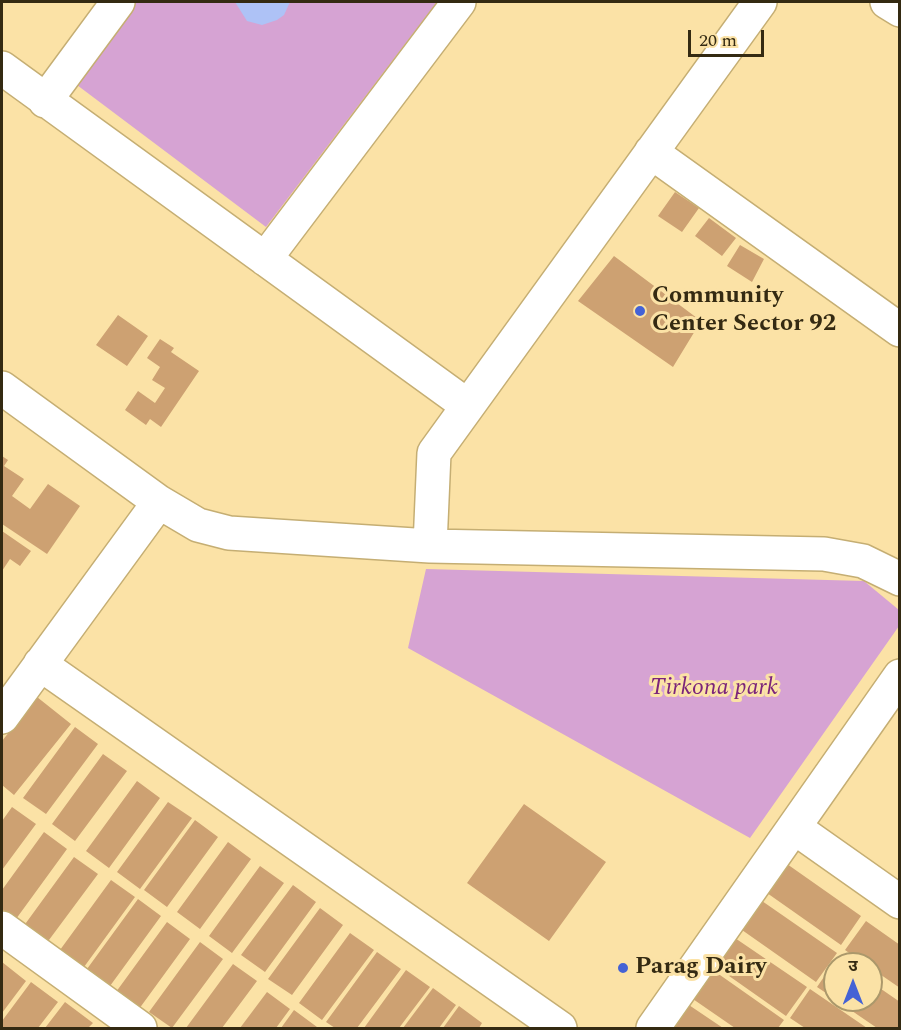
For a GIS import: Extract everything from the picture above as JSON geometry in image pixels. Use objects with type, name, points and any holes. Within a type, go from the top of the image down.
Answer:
[{"type":"street","points":[[45,101],[118,2]]},
{"type":"street","points":[[265,259],[459,2]]},
{"type":"street","points":[[430,546],[434,453],[760,2]]},
{"type":"street","points":[[887,2],[900,10]]},
{"type":"street","points":[[2,68],[468,406]]},
{"type":"street","points":[[651,152],[900,330]]},
{"type":"street","points":[[2,388],[159,502],[204,528],[229,533],[430,546],[824,554],[863,561],[900,579]]},
{"type":"street","points":[[2,717],[159,502]]},
{"type":"street","points":[[40,664],[560,1029]]},
{"type":"street","points":[[653,1029],[900,676]]},
{"type":"street","points":[[795,828],[900,902]]},
{"type":"street","points":[[2,928],[140,1029]]},
{"type":"green space","points":[[134,2],[437,2],[266,227],[73,82]]},
{"type":"green space","name":"Tirkona park","points":[[426,569],[864,581],[899,610],[899,626],[750,838],[408,648]]},
{"type":"water","points":[[235,2],[290,2],[284,15],[262,25],[247,21]]},
{"type":"building","points":[[675,192],[699,208],[682,232],[658,216]]},
{"type":"building","points":[[709,218],[736,238],[722,256],[695,236]]},
{"type":"building","points":[[740,245],[764,259],[752,282],[727,266]]},
{"type":"building","name":"Community Center Sector 92","points":[[614,256],[701,321],[673,367],[578,301]]},
{"type":"building","points":[[118,315],[148,336],[127,366],[96,345]]},
{"type":"building","points":[[160,339],[174,348],[171,352],[199,371],[161,427],[150,419],[146,425],[125,410],[138,391],[155,403],[165,388],[152,380],[160,367],[147,358]]},
{"type":"building","points":[[2,456],[8,460],[4,466],[24,479],[12,496],[30,509],[48,484],[80,506],[47,554],[2,524]]},
{"type":"building","points":[[2,531],[31,551],[20,566],[10,559],[2,571]]},
{"type":"building","points":[[37,697],[71,724],[14,795],[2,785],[2,741]]},
{"type":"building","points":[[75,727],[98,744],[46,814],[23,798]]},
{"type":"building","points":[[103,754],[127,771],[75,841],[52,824]]},
{"type":"building","points":[[137,781],[160,798],[109,868],[86,851]]},
{"type":"building","points":[[168,802],[192,818],[140,889],[117,872]]},
{"type":"building","points":[[524,804],[606,862],[549,941],[467,883]]},
{"type":"building","points":[[12,807],[36,824],[2,870],[2,821]]},
{"type":"building","points":[[195,820],[218,837],[167,907],[144,890]]},
{"type":"building","points":[[44,832],[67,849],[16,919],[2,909],[2,890]]},
{"type":"building","points":[[228,842],[251,859],[200,929],[177,912]]},
{"type":"building","points":[[74,857],[98,874],[46,944],[23,927]]},
{"type":"building","points":[[787,864],[861,916],[841,945],[767,893]]},
{"type":"building","points":[[260,866],[284,883],[232,953],[209,936]]},
{"type":"building","points":[[111,880],[135,897],[84,967],[60,950]]},
{"type":"building","points":[[293,885],[316,902],[265,972],[241,955]]},
{"type":"building","points":[[138,899],[161,916],[110,986],[87,969]]},
{"type":"building","points":[[762,901],[836,952],[823,952],[823,972],[816,982],[742,930]]},
{"type":"building","points":[[320,908],[343,925],[292,995],[268,979]]},
{"type":"building","points":[[866,921],[900,945],[900,988],[883,976],[883,952],[848,952],[845,950]]},
{"type":"building","points":[[167,922],[190,939],[139,1009],[116,992]]},
{"type":"building","points":[[350,933],[374,950],[322,1020],[299,1003]]},
{"type":"building","points":[[732,936],[807,987],[786,1016],[712,964]]},
{"type":"building","points":[[200,942],[223,959],[172,1028],[149,1012]]},
{"type":"building","points":[[377,952],[401,969],[357,1028],[335,1028],[326,1022]]},
{"type":"building","points":[[2,962],[26,981],[2,1013]]},
{"type":"building","points":[[233,964],[257,981],[222,1028],[186,1028]]},
{"type":"building","points":[[710,968],[784,1020],[778,1028],[735,1028],[690,997]]},
{"type":"building","points":[[406,970],[430,987],[399,1028],[364,1028]]},
{"type":"building","points":[[823,978],[823,991],[817,987]]},
{"type":"building","points":[[31,982],[58,1002],[38,1028],[2,1028],[2,1021]]},
{"type":"building","points":[[433,988],[456,1005],[439,1028],[403,1028]]},
{"type":"building","points":[[810,989],[823,998],[823,1012],[844,1012],[867,1028],[805,1028],[790,1018]]},
{"type":"building","points":[[883,990],[900,1002],[898,1028],[877,1028],[854,1012],[883,1012]]},
{"type":"building","points":[[267,992],[290,1009],[276,1028],[240,1028]]},
{"type":"building","points":[[683,1001],[723,1028],[664,1028]]},
{"type":"building","points":[[65,1002],[93,1023],[88,1028],[45,1028]]},
{"type":"building","points":[[459,1006],[482,1023],[479,1028],[443,1028]]},
{"type":"building","points":[[294,1010],[317,1027],[281,1028]]},
{"type":"place","name":"Community Center Sector 92","points":[[640,311]]},
{"type":"place","name":"Parag Dairy","points":[[623,968]]}]
